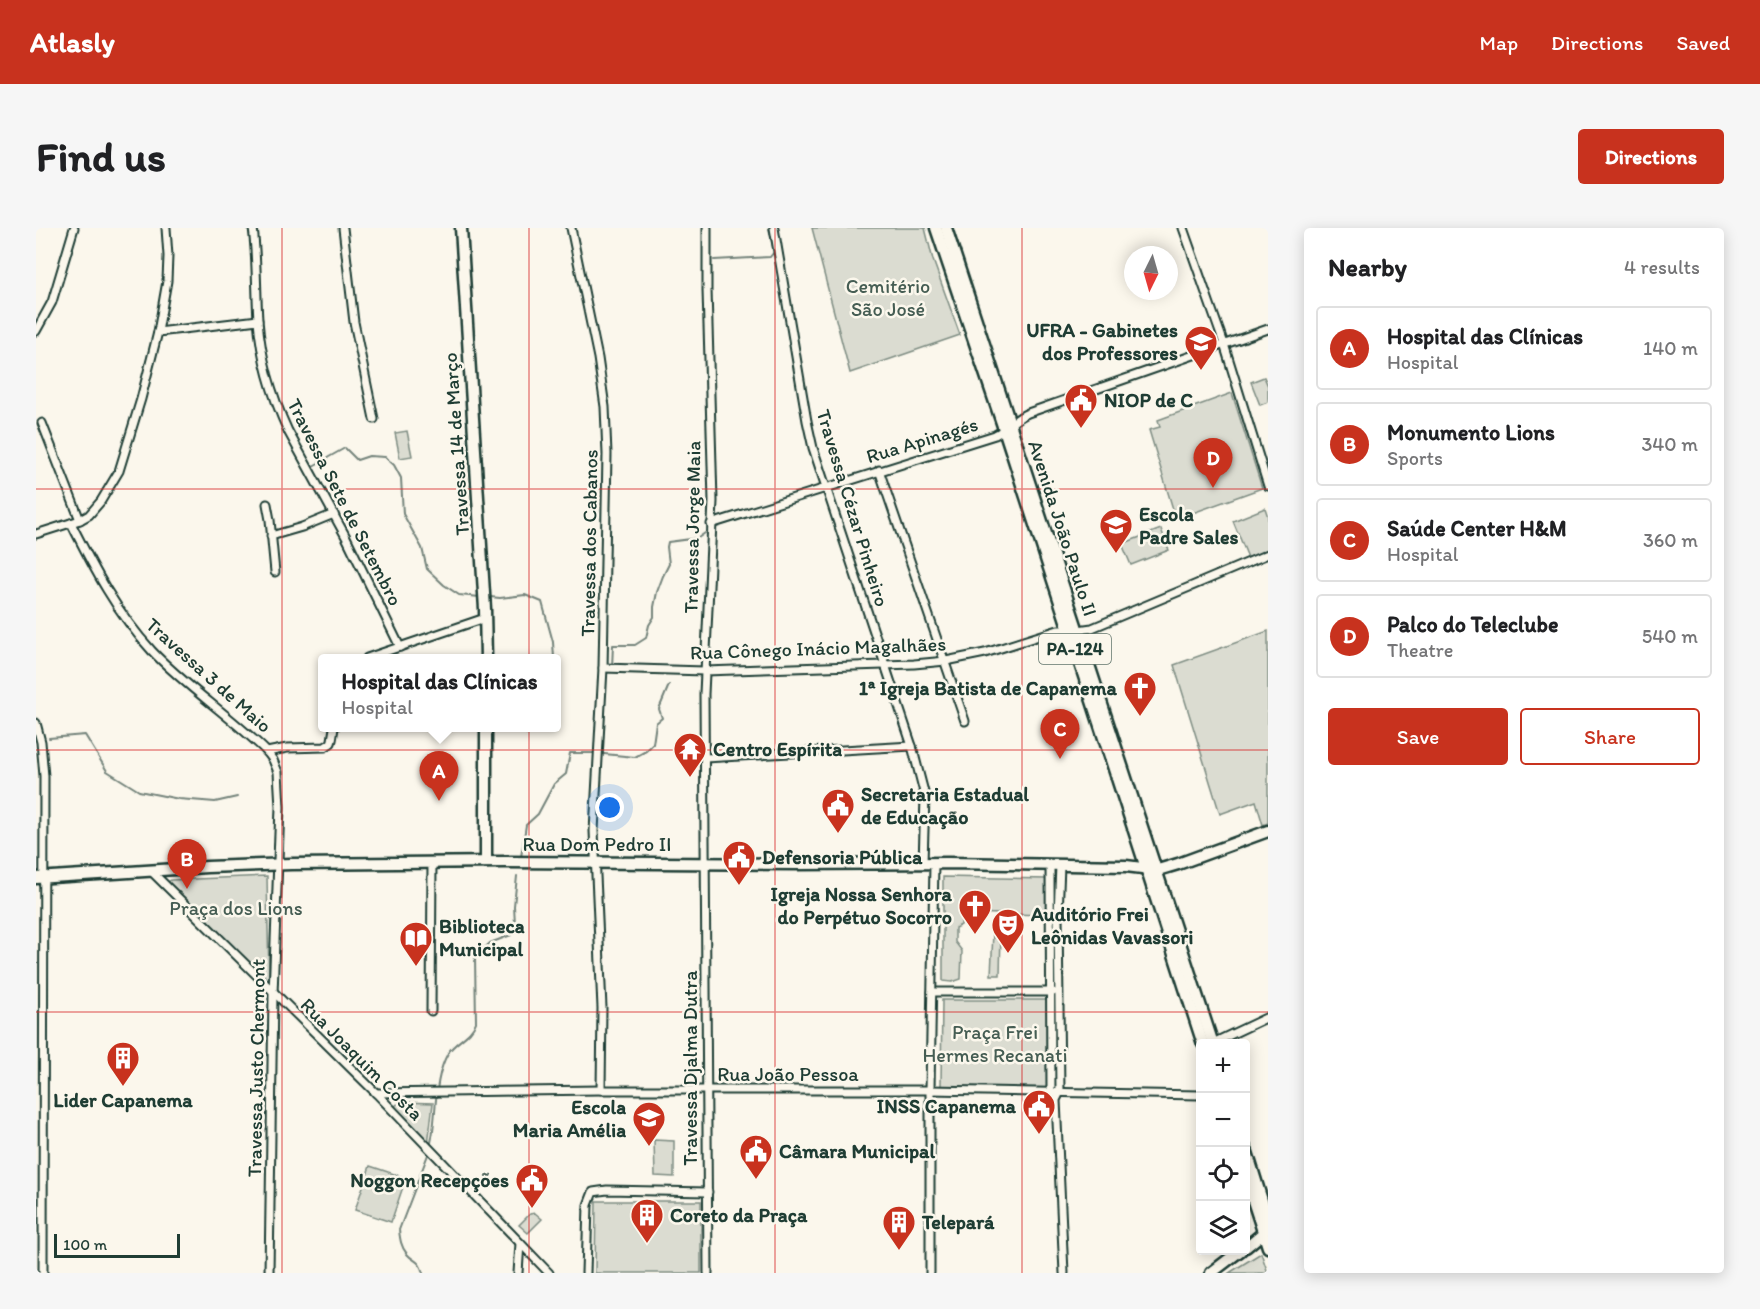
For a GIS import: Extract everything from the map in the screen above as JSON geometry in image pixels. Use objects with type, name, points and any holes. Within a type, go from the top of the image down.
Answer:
[{"type":"street","points":[[36,331],[52,302],[74,228]]},
{"type":"street","points":[[36,534],[89,515],[102,501],[119,471],[158,332],[167,281],[166,228]]},
{"type":"street","name":"Travessa Sete de Setembro","points":[[253,228],[258,320],[270,388],[277,408],[363,570],[400,647]]},
{"type":"street","points":[[343,228],[354,322],[374,419]]},
{"type":"street","name":"Travessa 14 de Março","points":[[461,228],[486,654]]},
{"type":"street","name":"Travessa dos Cabanos","points":[[571,228],[595,339],[605,415],[608,499],[603,668],[595,802],[595,862],[602,985],[601,1090]]},
{"type":"street","name":"Travessa Jorge Maia","points":[[706,228],[712,484],[705,671],[706,863]]},
{"type":"street","name":"Travessa Cézar Pinheiro","points":[[774,228],[807,421],[825,487],[912,746],[925,796],[932,992],[930,1273]]},
{"type":"street","name":"Avenida João Paulo II","points":[[936,228],[949,250]]},
{"type":"street","name":"Avenida João Paulo II","points":[[946,228],[949,250],[1073,630],[1211,1039]]},
{"type":"street","points":[[1183,228],[1224,344],[1268,486]]},
{"type":"street","points":[[158,332],[258,320]]},
{"type":"street","name":"Rua Apinagés","points":[[711,524],[989,437],[1028,412],[1268,329]]},
{"type":"street","points":[[42,423],[80,520]]},
{"type":"street","points":[[879,470],[965,721]]},
{"type":"street","points":[[267,504],[275,572]]},
{"type":"street","points":[[271,536],[334,514]]},
{"type":"street","name":"Travessa 3 de Maio","points":[[70,523],[96,573],[131,627],[154,652],[267,752],[273,760],[278,772],[279,783],[278,864]]},
{"type":"street","name":"Rua Cônego Inácio Magalhães","points":[[603,668],[705,671],[885,666],[945,661],[1007,647],[1058,630],[1092,628],[1268,554]]},
{"type":"street","points":[[379,654],[485,618]]},
{"type":"street","points":[[36,723],[41,742],[44,776],[40,878],[43,1273]]},
{"type":"street","points":[[267,752],[287,748],[325,747],[331,743],[333,732]]},
{"type":"street","points":[[486,732],[486,862]]},
{"type":"street","points":[[705,758],[912,746]]},
{"type":"street","points":[[1152,869],[1178,864],[1268,831]]},
{"type":"street","name":"Rua Dom Pedro II","points":[[40,878],[278,864],[486,862],[929,863],[1126,866],[1152,869]]},
{"type":"street","points":[[431,1011],[432,863]]},
{"type":"street","name":"Travessa Djalma Dutra","points":[[706,863],[708,1273]]},
{"type":"street","name":"Travessa Justo Chermont","points":[[269,1273],[273,994],[278,864]]},
{"type":"street","points":[[1055,865],[1049,992],[1050,1092],[1056,1100]]},
{"type":"street","points":[[1055,865],[1060,1092],[1056,1100],[1064,1273]]},
{"type":"street","name":"Avenida João Paulo II","points":[[1152,869],[1202,1039]]},
{"type":"street","name":"Rua Joaquim Costa","points":[[150,870],[375,1093],[549,1273]]},
{"type":"street","points":[[932,992],[1059,992]]},
{"type":"street","points":[[1223,1039],[1268,1017]]},
{"type":"street","name":"Rua João Pessoa","points":[[375,1093],[930,1090],[1196,1095]]},
{"type":"street","points":[[1250,1165],[1259,1193],[1268,1247]]},
{"type":"street","points":[[586,1273],[588,1204],[593,1192],[607,1190],[708,1192]]},
{"type":"street","points":[[1250,1242],[1265,1225]]},
{"type":"street","points":[[518,1273],[520,1243]]},
{"type":"street","points":[[1211,1273],[1236,1255]]},
{"type":"green space","name":"Cemitério São José","points":[[812,228],[925,228],[933,260],[960,335],[850,373]]},
{"type":"green space","points":[[1264,377],[1268,386],[1268,402],[1260,405],[1251,382]]},
{"type":"green space","points":[[1232,393],[1262,488],[1176,519],[1149,430],[1160,427],[1158,420]]},
{"type":"green space","points":[[407,431],[412,456],[400,458],[395,433]]},
{"type":"green space","points":[[1265,508],[1268,517],[1268,551],[1249,560],[1233,521]]},
{"type":"green space","points":[[1161,529],[1169,550],[1131,565],[1122,544]]},
{"type":"green space","points":[[1268,631],[1268,823],[1263,825],[1256,801],[1220,814],[1174,665]]},
{"type":"green space","name":"Praça dos Lions","points":[[267,876],[269,980],[265,981],[168,882],[171,880]]},
{"type":"green space","points":[[943,877],[1047,879],[1046,915],[962,913],[961,925],[955,928],[955,942],[962,951],[961,979],[952,982],[943,981]]},
{"type":"green space","points":[[993,933],[1001,933],[1000,975],[991,975]]},
{"type":"green space","name":"Praça Frei Hermes Recanati","points":[[942,1000],[1048,1000],[1049,1088],[941,1087]]},
{"type":"green space","points":[[400,1102],[433,1103],[428,1144],[396,1109],[395,1106]]},
{"type":"green space","points":[[654,1140],[674,1141],[674,1177],[655,1176]]},
{"type":"green space","points":[[370,1166],[406,1178],[391,1222],[355,1210]]},
{"type":"green space","points":[[596,1201],[701,1201],[701,1273],[595,1273]]},
{"type":"green space","points":[[535,1213],[542,1219],[528,1233],[519,1225],[530,1214]]},
{"type":"green space","points":[[1261,1253],[1268,1273],[1229,1273]]},
{"type":"waterway","points":[[714,260],[770,257],[774,252],[769,228]]},
{"type":"waterway","points":[[313,466],[345,448],[357,460],[369,456],[385,457],[394,465],[401,478],[403,514],[422,548],[427,569],[459,595],[480,597]]},
{"type":"waterway","points":[[612,668],[613,645],[635,645],[646,638],[649,625],[654,617],[657,592],[669,564],[668,542],[698,538],[705,533]]},
{"type":"waterway","points":[[490,597],[525,595],[542,602],[553,642],[554,654]]},
{"type":"waterway","points":[[521,857],[526,825],[538,814],[554,784],[566,774],[570,753],[635,757],[646,751],[653,744],[656,723],[662,718],[659,709],[669,685]]},
{"type":"waterway","points":[[49,738],[85,735],[107,771],[139,791],[179,799],[215,802],[237,797]]},
{"type":"waterway","points":[[430,1147],[437,1087],[443,1064],[451,1049],[474,1027],[476,1022],[475,957],[490,943],[511,935],[515,924],[517,876]]},
{"type":"waterway","points":[[423,1273],[418,1263],[403,1249],[399,1230],[429,1152]]},
{"type":"place","name":"UFRA - Gabinetes dos Professores","points":[[1201,371]]},
{"type":"place","name":"NIOP de C","points":[[1081,429]]},
{"type":"place","name":"Palco do Teleclube","points":[[1213,488]]},
{"type":"place","name":"Escola Padre Sales","points":[[1116,554]]},
{"type":"place","name":"1ª Igreja Batista de Capanema","points":[[1140,717]]},
{"type":"place","name":"Saúde Center H&M","points":[[1060,759]]},
{"type":"place","name":"Centro Espírita","points":[[690,778]]},
{"type":"place","name":"Hospital das Clínicas","points":[[439,801]]},
{"type":"place","name":"Secretaria Estadual de Educação","points":[[838,834]]},
{"type":"place","name":"Defensoria Pública","points":[[739,886]]},
{"type":"place","name":"Monumento Lions","points":[[187,889]]},
{"type":"place","name":"Igreja Nossa Senhora do Perpétuo Socorro","points":[[975,935]]},
{"type":"place","name":"Auditório Frei Leônidas Vavassori","points":[[1008,954]]},
{"type":"place","name":"Biblioteca Municipal","points":[[416,967]]},
{"type":"place","name":"Lider Capanema","points":[[123,1087]]},
{"type":"place","name":"INSS Capanema","points":[[1039,1135]]},
{"type":"place","name":"Escola Maria Amélia","points":[[649,1147]]},
{"type":"place","name":"Câmara Municipal","points":[[756,1180]]},
{"type":"place","name":"Noggon Recepções","points":[[532,1209]]},
{"type":"place","name":"Coreto da Praça","points":[[647,1244]]},
{"type":"place","name":"Telepará","points":[[899,1251]]}]
